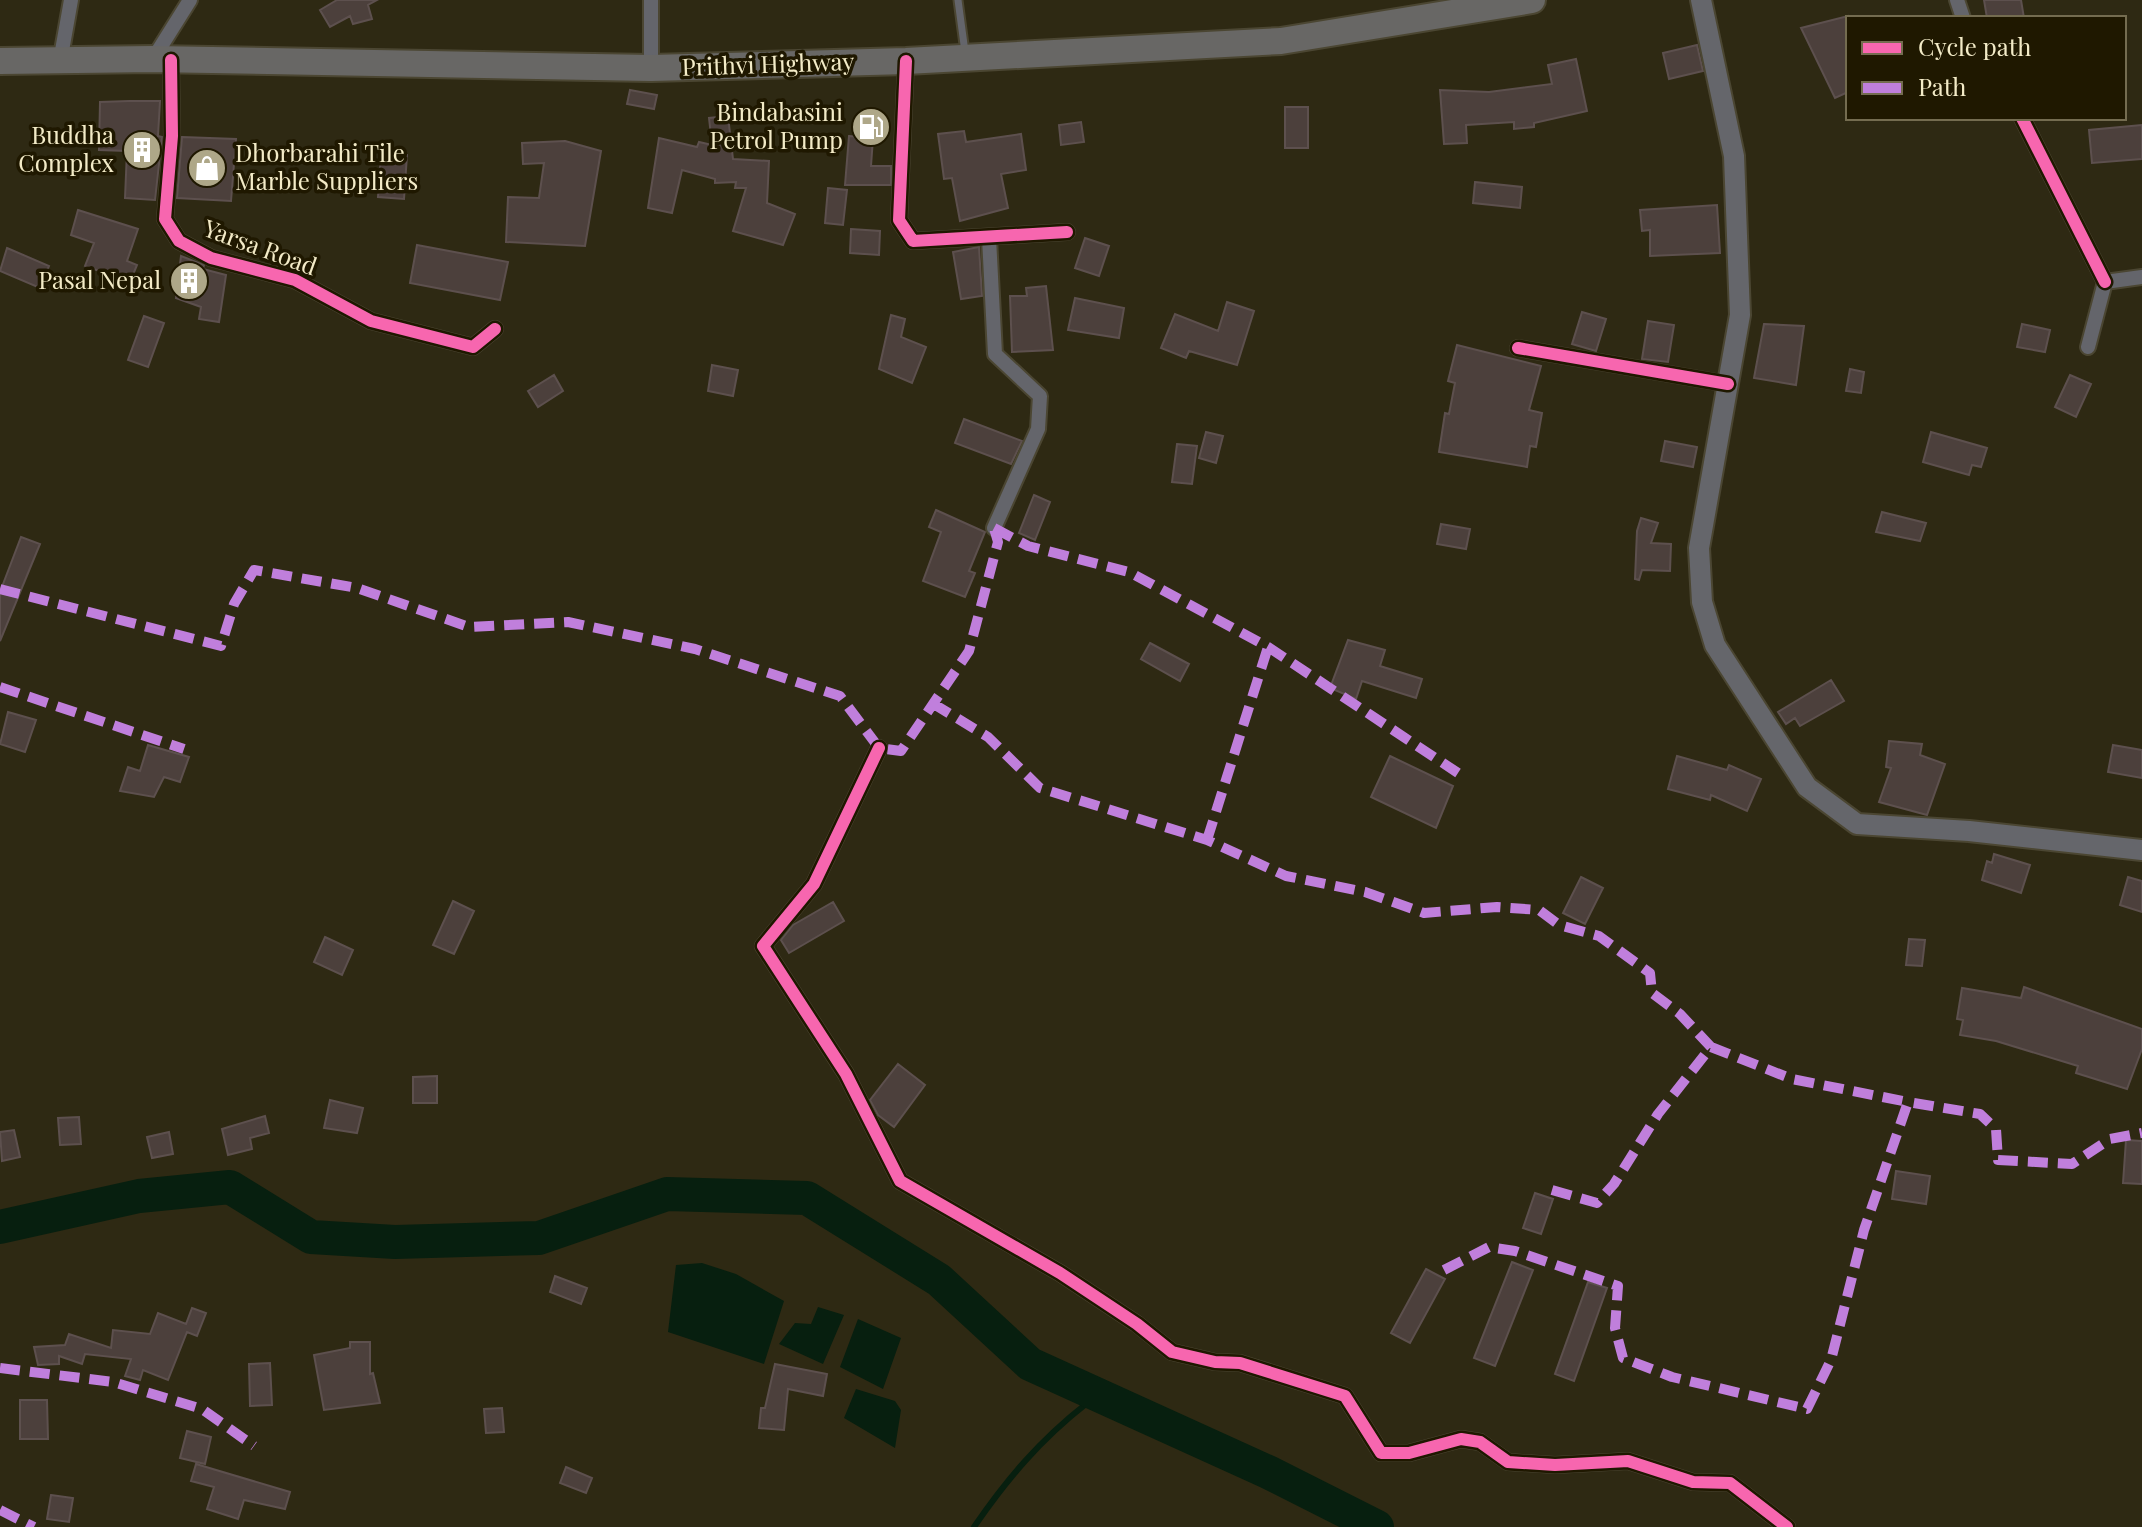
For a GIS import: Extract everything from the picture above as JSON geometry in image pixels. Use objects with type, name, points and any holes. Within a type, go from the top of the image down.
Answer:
[{"type":"highway","name":"Prithvi Highway","points":[[0,61],[162,60],[651,68],[906,61],[1281,41],[1532,0]]},
{"type":"main road","points":[[1701,0],[1734,156],[1740,315],[1699,548],[1702,602],[1715,645],[1807,787],[1857,824],[1969,831],[2142,850]]},
{"type":"street","points":[[60,62],[71,0]]},
{"type":"street","points":[[162,60],[190,0]]},
{"type":"street","points":[[651,0],[651,68]]},
{"type":"street","name":"Yarsa Road","points":[[162,60],[172,136],[165,219],[179,241],[211,258],[295,280],[371,321],[473,347],[495,329]]},
{"type":"street","points":[[906,61],[899,220],[913,241],[1067,232]]},
{"type":"street","points":[[2023,120],[2105,282],[2088,347]]},
{"type":"street","points":[[989,238],[995,354],[1040,396],[1038,429],[994,528]]},
{"type":"street","points":[[2105,282],[2142,277]]},
{"type":"street","points":[[1518,348],[1728,384]]},
{"type":"street","points":[[879,748],[814,884],[763,946],[846,1074],[900,1181],[1060,1273],[1137,1324],[1172,1352],[1215,1362],[1240,1363],[1345,1396],[1381,1453],[1409,1453],[1461,1439],[1480,1442],[1508,1462],[1555,1465],[1628,1461],[1693,1482],[1730,1483],[1787,1527]]},
{"type":"lane","points":[[958,0],[966,58]]},
{"type":"shaded area","points":[[702,1263],[736,1274],[784,1301],[764,1364],[668,1332],[676,1265]]},
{"type":"shaded area","points":[[818,1307],[844,1315],[823,1364],[779,1344],[795,1323],[811,1324]]},
{"type":"shaded area","points":[[858,1319],[901,1338],[883,1389],[840,1367]]},
{"type":"shaded area","points":[[856,1389],[895,1401],[901,1410],[895,1448],[844,1418]]},
{"type":"building","points":[[337,0],[377,0],[368,5],[372,19],[353,24],[350,16],[330,27],[320,10]]},
{"type":"building","points":[[1984,0],[2021,0],[2024,16],[1987,16]]},
{"type":"building","points":[[1846,17],[1846,93],[1835,98],[1801,28]]},
{"type":"building","points":[[1697,45],[1703,71],[1669,79],[1663,53]]},
{"type":"building","points":[[1576,59],[1587,111],[1534,123],[1534,127],[1514,129],[1514,122],[1466,125],[1467,143],[1444,144],[1440,90],[1489,92],[1552,84],[1548,65]]},
{"type":"building","points":[[630,90],[657,95],[654,109],[627,104]]},
{"type":"building","name":"Buddha Complex","points":[[160,101],[158,136],[162,137],[155,200],[125,198],[127,151],[99,150],[100,102]]},
{"type":"building","points":[[1285,107],[1308,107],[1308,148],[1285,148]]},
{"type":"building","points":[[728,116],[733,159],[769,161],[767,203],[795,214],[783,245],[733,231],[746,188],[735,188],[736,182],[715,183],[715,179],[682,170],[672,213],[648,208],[659,138],[697,147],[699,142],[712,145],[709,118]]},
{"type":"building","points":[[1081,122],[1084,142],[1061,145],[1059,125]]},
{"type":"building","points":[[2142,125],[2142,159],[2092,163],[2089,130]]},
{"type":"building","points":[[964,131],[966,142],[1021,134],[1026,170],[1001,174],[1008,208],[960,221],[952,178],[944,179],[938,134]]},
{"type":"building","points":[[849,136],[873,138],[871,166],[891,166],[891,185],[845,185]]},
{"type":"building","name":"Dhorbarahi Tile Marble Suppliers","points":[[182,137],[236,139],[231,201],[177,198]]},
{"type":"building","points":[[565,141],[601,151],[585,246],[506,242],[508,197],[539,198],[544,163],[523,164],[522,143]]},
{"type":"building","points":[[381,154],[407,155],[404,199],[378,197]]},
{"type":"building","points":[[1475,182],[1522,187],[1520,208],[1473,203]]},
{"type":"building","points":[[828,188],[847,190],[843,225],[825,223]]},
{"type":"building","points":[[1717,205],[1720,253],[1650,256],[1650,230],[1642,231],[1640,210]]},
{"type":"building","points":[[78,210],[138,229],[127,261],[137,265],[130,282],[85,266],[94,243],[71,235]]},
{"type":"building","points":[[851,229],[880,231],[879,255],[850,253]]},
{"type":"building","points":[[1085,238],[1109,246],[1099,276],[1075,268]]},
{"type":"building","points":[[417,245],[508,262],[500,300],[410,283]]},
{"type":"building","points":[[979,247],[982,296],[961,299],[953,252]]},
{"type":"building","points":[[7,248],[49,266],[40,288],[0,271]]},
{"type":"building","points":[[181,256],[204,265],[203,269],[226,275],[219,322],[199,319],[201,307],[176,298]]},
{"type":"building","points":[[1046,286],[1053,350],[1012,352],[1010,296],[1027,296],[1026,288]]},
{"type":"building","points":[[1075,298],[1124,308],[1119,338],[1068,330]]},
{"type":"building","points":[[1227,302],[1254,311],[1237,365],[1189,351],[1186,358],[1161,348],[1175,314],[1218,331]]},
{"type":"building","points":[[1582,312],[1606,319],[1596,351],[1572,344]]},
{"type":"building","points":[[891,315],[905,319],[901,337],[926,347],[912,383],[879,369]]},
{"type":"building","points":[[144,316],[164,323],[148,367],[128,360]]},
{"type":"building","points":[[1648,321],[1674,325],[1668,362],[1642,359]]},
{"type":"building","points":[[1764,324],[1804,326],[1796,385],[1754,378]]},
{"type":"building","points":[[2022,324],[2050,330],[2045,352],[2017,347]]},
{"type":"building","points":[[1457,345],[1541,366],[1529,410],[1542,413],[1536,447],[1530,446],[1527,467],[1439,452],[1445,413],[1449,414],[1455,383],[1448,381]]},
{"type":"building","points":[[712,365],[738,370],[733,396],[708,391]]},
{"type":"building","points":[[1850,369],[1864,372],[1861,393],[1846,391]]},
{"type":"building","points":[[554,375],[563,391],[538,407],[528,391]]},
{"type":"building","points":[[2070,375],[2091,384],[2076,417],[2055,407]]},
{"type":"building","points":[[964,419],[1022,441],[1011,464],[955,443]]},
{"type":"building","points":[[1206,432],[1223,436],[1216,463],[1199,458]]},
{"type":"building","points":[[1931,432],[1987,448],[1981,467],[1972,465],[1969,475],[1923,462]]},
{"type":"building","points":[[1665,441],[1697,447],[1693,467],[1661,461]]},
{"type":"building","points":[[1177,444],[1197,446],[1192,484],[1172,482]]},
{"type":"building","points":[[1034,495],[1050,502],[1035,540],[1019,533]]},
{"type":"building","points":[[936,510],[985,532],[969,571],[975,573],[965,597],[923,581],[941,532],[929,527]]},
{"type":"building","points":[[1882,512],[1926,523],[1920,541],[1876,532]]},
{"type":"building","points":[[1641,518],[1658,523],[1651,543],[1671,544],[1670,571],[1642,570],[1639,580],[1635,579],[1637,531]]},
{"type":"building","points":[[1441,524],[1470,529],[1466,549],[1437,544]]},
{"type":"building","points":[[21,537],[40,544],[0,641],[0,592]]},
{"type":"building","points":[[1348,640],[1385,650],[1380,666],[1422,679],[1416,698],[1362,681],[1356,699],[1330,688]]},
{"type":"building","points":[[1150,643],[1189,664],[1180,681],[1141,659]]},
{"type":"building","points":[[1831,680],[1844,701],[1800,726],[1795,718],[1786,724],[1778,712]]},
{"type":"building","points":[[8,712],[36,720],[25,752],[0,744]]},
{"type":"building","points":[[1889,741],[1922,744],[1920,755],[1945,764],[1927,815],[1879,802],[1891,768],[1886,767]]},
{"type":"building","points":[[148,745],[189,757],[180,782],[164,777],[154,797],[120,791],[128,767],[140,771]]},
{"type":"building","points":[[2113,745],[2142,750],[2142,778],[2108,772]]},
{"type":"building","points":[[1390,756],[1453,786],[1436,828],[1371,797]]},
{"type":"building","points":[[1677,756],[1727,770],[1729,765],[1761,779],[1747,811],[1711,795],[1710,800],[1668,789]]},
{"type":"building","points":[[1994,854],[2030,865],[2021,893],[1982,880],[1987,861],[1992,863]]},
{"type":"building","points":[[1581,877],[1603,888],[1585,924],[1563,913]]},
{"type":"building","points":[[2128,877],[2142,881],[2142,912],[2120,905]]},
{"type":"building","points":[[453,901],[474,911],[454,954],[433,945]]},
{"type":"building","points":[[833,902],[844,921],[789,953],[781,940],[793,925]]},
{"type":"building","points":[[325,937],[353,950],[342,975],[314,962]]},
{"type":"building","points":[[1909,939],[1925,940],[1922,966],[1906,965]]},
{"type":"building","points":[[2024,987],[2142,1029],[2142,1049],[2127,1089],[2076,1073],[2078,1066],[1996,1041],[1960,1035],[1963,1020],[1957,1019],[1962,988],[2021,998]]},
{"type":"building","points":[[898,1064],[925,1085],[894,1127],[878,1115],[870,1100]]},
{"type":"building","points":[[437,1076],[437,1103],[413,1103],[413,1077]]},
{"type":"building","points":[[330,1100],[363,1108],[357,1133],[324,1128]]},
{"type":"building","points":[[265,1116],[269,1133],[250,1138],[252,1149],[228,1155],[222,1129]]},
{"type":"building","points":[[79,1117],[81,1144],[60,1145],[58,1118]]},
{"type":"building","points":[[14,1130],[20,1157],[2,1161],[0,1132]]},
{"type":"building","points":[[169,1132],[173,1154],[152,1158],[147,1137]]},
{"type":"building","points":[[2126,1140],[2142,1141],[2142,1184],[2123,1183]]},
{"type":"building","points":[[1896,1171],[1930,1176],[1926,1204],[1892,1199]]},
{"type":"building","points":[[1535,1193],[1553,1199],[1541,1234],[1523,1228]]},
{"type":"building","points":[[1512,1262],[1533,1270],[1495,1366],[1474,1358]]},
{"type":"building","points":[[1426,1269],[1445,1279],[1410,1343],[1391,1333]]},
{"type":"building","points":[[555,1276],[587,1288],[581,1304],[550,1292]]},
{"type":"building","points":[[1588,1282],[1607,1288],[1574,1381],[1555,1374]]},
{"type":"building","points":[[192,1308],[206,1313],[197,1336],[187,1332],[168,1380],[143,1370],[140,1380],[125,1376],[131,1359],[85,1354],[82,1364],[59,1356],[59,1364],[38,1365],[34,1347],[65,1345],[69,1334],[111,1348],[113,1330],[150,1334],[158,1313],[186,1324]]},
{"type":"building","points":[[350,1342],[370,1342],[370,1374],[373,1373],[380,1403],[324,1410],[314,1355],[350,1348]]},
{"type":"building","points":[[270,1363],[272,1405],[250,1406],[249,1364]]},
{"type":"building","points":[[775,1364],[827,1374],[823,1396],[788,1389],[784,1430],[759,1428],[761,1408],[765,1408]]},
{"type":"building","points":[[20,1400],[47,1400],[48,1439],[20,1439]]},
{"type":"building","points":[[502,1408],[504,1432],[486,1433],[484,1409]]},
{"type":"building","points":[[187,1431],[211,1437],[205,1464],[180,1458]]},
{"type":"building","points":[[196,1464],[290,1492],[285,1509],[244,1500],[238,1519],[207,1509],[214,1487],[191,1481]]},
{"type":"building","points":[[566,1467],[592,1478],[586,1493],[560,1483]]},
{"type":"building","points":[[51,1495],[73,1498],[69,1522],[47,1519]]},
{"type":"waterway","points":[[0,1227],[139,1196],[230,1187],[311,1237],[395,1242],[539,1238],[667,1194],[807,1198],[939,1280],[1030,1364],[1268,1472],[1377,1527]]},
{"type":"waterway","points":[[974,1527],[1025,1461],[1086,1404],[1137,1412]]},
{"type":"marked path","points":[[994,528],[1028,546],[1129,572],[1268,647],[1458,773]]},
{"type":"marked path","points":[[0,589],[221,646],[234,604],[254,570],[357,588],[469,627],[568,622],[695,649],[840,696],[879,748],[901,751],[969,651],[998,542],[994,528]]},
{"type":"marked path","points":[[1207,840],[1268,647]]},
{"type":"marked path","points":[[0,687],[184,749]]},
{"type":"marked path","points":[[932,703],[988,737],[1040,788],[1207,840],[1286,876],[1365,892],[1424,913],[1497,907],[1539,910],[1559,925],[1599,936],[1650,973],[1652,993],[1680,1014],[1711,1047]]},
{"type":"marked path","points":[[1552,1190],[1597,1203],[1614,1184],[1658,1114],[1711,1047],[1792,1079],[1908,1102]]},
{"type":"marked path","points":[[1444,1270],[1489,1247],[1515,1251],[1618,1286],[1615,1328],[1623,1358],[1672,1377],[1807,1409],[1831,1360],[1864,1230],[1908,1102],[1980,1114],[1996,1129],[1998,1160],[2072,1164],[2110,1139],[2142,1133]]},
{"type":"marked path","points":[[0,1368],[113,1382],[202,1409],[254,1446]]},
{"type":"marked path","points":[[0,1510],[34,1527]]},
{"type":"cycle path","points":[[171,60],[172,136],[165,219],[179,241],[211,258],[295,280],[371,321],[473,347],[495,329]]},
{"type":"cycle path","points":[[906,61],[899,220],[913,241],[1067,232]]},
{"type":"cycle path","points":[[2023,120],[2105,282]]},
{"type":"cycle path","points":[[1518,348],[1728,384]]},
{"type":"cycle path","points":[[879,748],[814,884],[763,946],[846,1074],[900,1181],[1060,1273],[1137,1324],[1172,1352],[1215,1362],[1240,1363],[1345,1396],[1381,1453],[1409,1453],[1461,1439],[1480,1442],[1508,1462],[1555,1465],[1628,1461],[1693,1482],[1730,1483],[1787,1527]]},
{"type":"place","name":"Bindabasini Petrol Pump","points":[[871,127]]},
{"type":"place","name":"Buddha Complex","points":[[142,150]]},
{"type":"place","name":"Dhorbarahi Tile Marble Suppliers","points":[[207,168]]},
{"type":"place","name":"Pasal Nepal","points":[[189,281]]}]
